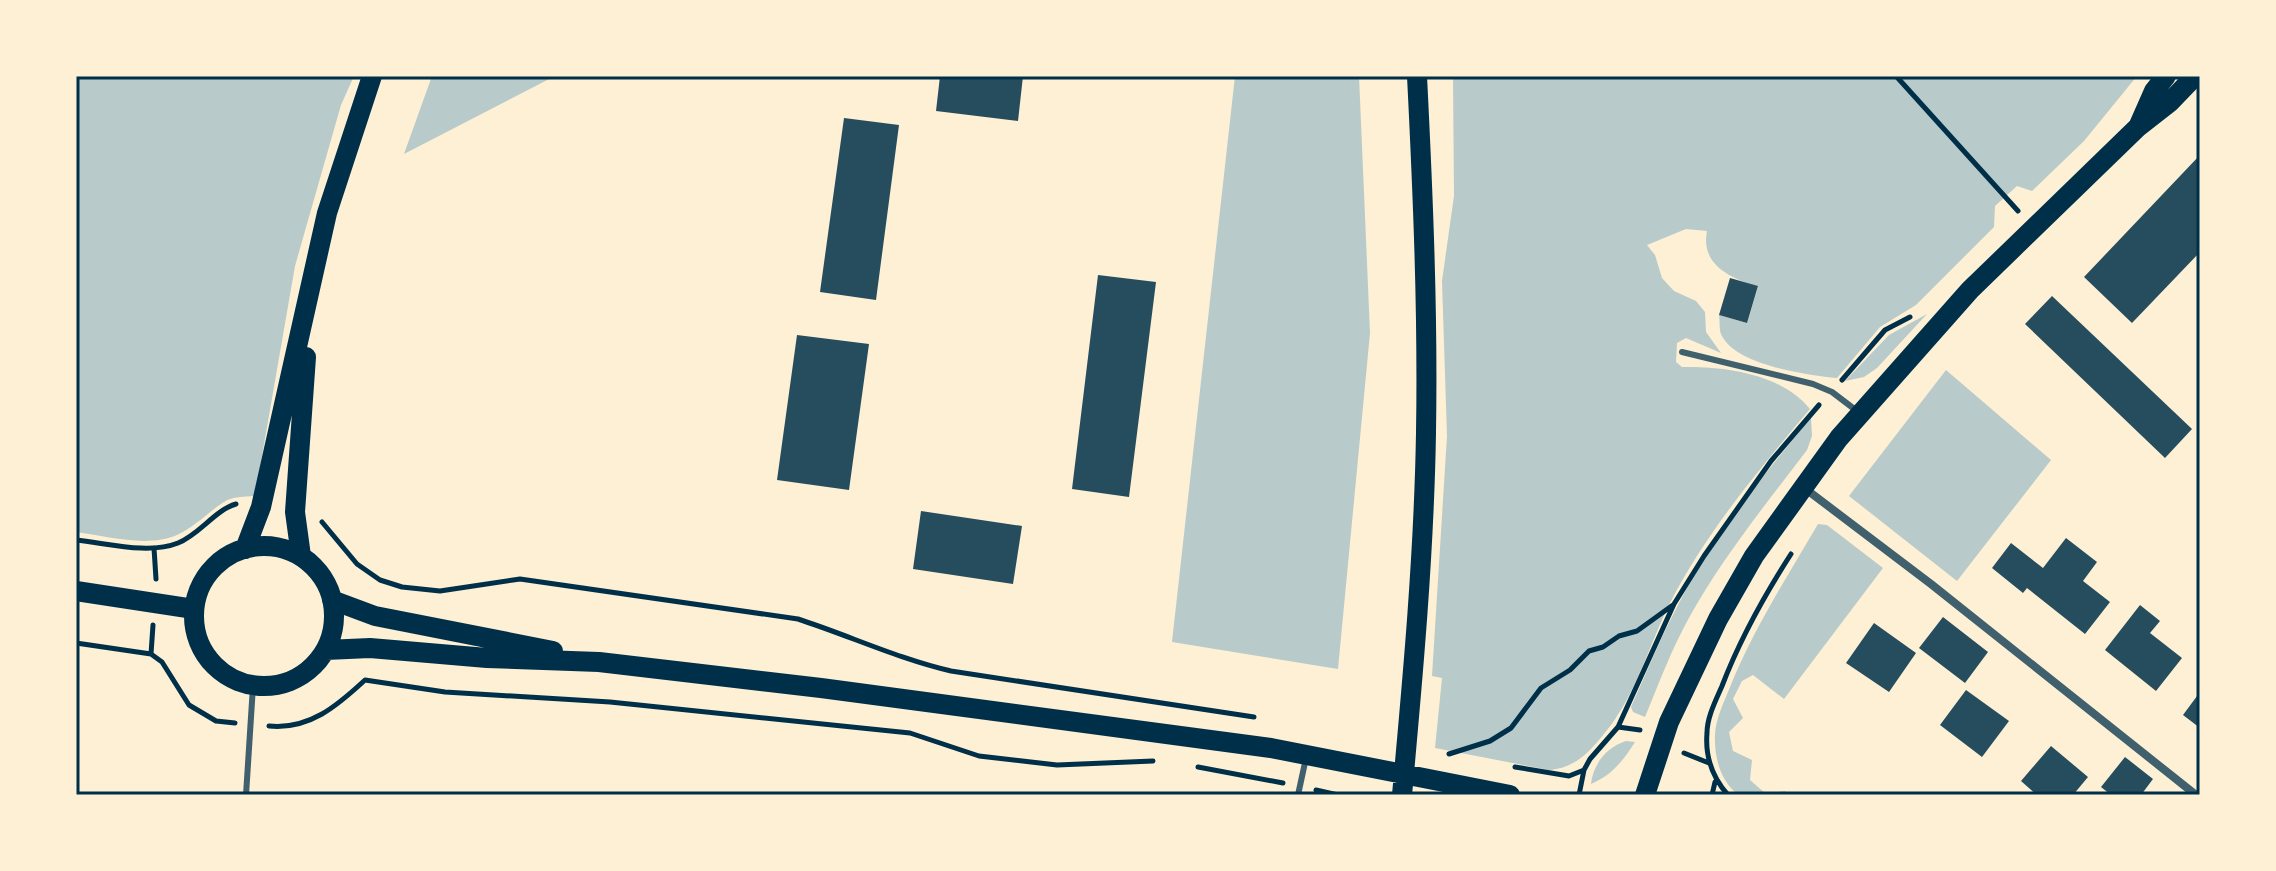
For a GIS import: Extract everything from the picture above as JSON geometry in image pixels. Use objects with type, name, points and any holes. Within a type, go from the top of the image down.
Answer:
[{"type":"main road","points":[[245,549],[261,507],[327,213],[372,76]]},
{"type":"main road","points":[[1402,795],[1414,674],[1426,435],[1426,280],[1417,76]]},
{"type":"main road","points":[[2138,127],[2154,91],[2166,76]]},
{"type":"main road","points":[[1645,795],[1669,722],[1704,644],[1754,556],[1802,486],[1860,413],[1970,290],[2195,76]]},
{"type":"main road","points":[[301,556],[295,512],[310,295]]},
{"type":"main road","points":[[264,546],[301,556],[325,582],[332,600],[332,633],[326,650],[300,676],[279,685],[253,686],[233,679],[215,667],[202,649],[195,629],[194,609],[201,585],[214,566],[245,549],[264,546]]},
{"type":"main road","points":[[76,591],[194,609]]},
{"type":"main road","points":[[332,600],[375,616],[599,662]]},
{"type":"main road","points":[[326,650],[370,648],[487,658],[599,662],[837,690],[1307,754],[1510,795]]},
{"type":"street","points":[[1802,486],[1931,584],[2196,795]]},
{"type":"lane","points":[[1682,352],[1813,384],[1832,392],[1860,413]]},
{"type":"lane","points":[[246,795],[253,686]]},
{"type":"lane","points":[[1298,795],[1307,754]]},
{"type":"path","points":[[1896,76],[2001,193]]},
{"type":"path","points":[[76,540],[154,548],[178,543],[234,503],[261,507]]},
{"type":"path","points":[[295,512],[317,515],[357,564],[380,580],[402,587],[440,591],[520,579],[783,617],[840,633],[913,662],[951,671],[1257,718]]},
{"type":"path","points":[[1728,795],[1716,781],[1709,763],[1706,731],[1737,648],[1795,547]]},
{"type":"path","points":[[1449,754],[1490,741],[1511,728],[1541,688],[1570,670],[1589,651],[1637,631],[1674,604]]},
{"type":"path","points":[[76,643],[151,654],[162,662],[189,705],[216,721],[287,728],[305,723],[343,701],[365,680],[445,692],[610,702],[910,733],[979,756],[1057,765],[1159,761]]},
{"type":"path","points":[[1579,795],[1584,770],[1590,759],[1618,727]]},
{"type":"path","points":[[1434,751],[1463,757]]},
{"type":"path","points":[[1184,765],[1276,782]]},
{"type":"path","points":[[1507,766],[1569,776],[1584,770]]},
{"type":"path","points":[[1712,795],[1716,781]]},
{"type":"shaded area","points":[[76,76],[354,76],[341,105],[295,266],[255,496],[227,500],[190,528],[165,539],[127,540],[76,532]]},
{"type":"shaded area","points":[[432,76],[555,76],[404,154]]},
{"type":"shaded area","points":[[1235,76],[1359,76],[1370,333],[1338,669],[1172,642]]},
{"type":"shaded area","points":[[1453,76],[2137,76],[2084,141],[2032,191],[2017,186],[1995,206],[1994,227],[1916,305],[1880,327],[1837,378],[1756,361],[1728,345],[1721,334],[1719,315],[1747,323],[1758,287],[1728,274],[1713,261],[1706,243],[1707,231],[1686,229],[1647,245],[1655,255],[1662,278],[1674,291],[1696,301],[1705,312],[1706,332],[1721,353],[1686,338],[1677,343],[1676,362],[1682,367],[1752,374],[1784,388],[1810,409],[1716,527],[1684,577],[1636,682],[1611,725],[1577,761],[1549,770],[1435,748],[1442,678],[1432,676],[1447,436],[1442,281],[1454,196]]},
{"type":"shaded area","points":[[1927,314],[1877,368],[1864,377],[1845,381],[1889,335]]},
{"type":"shaded area","points":[[1946,370],[2051,460],[1957,581],[1849,496]]},
{"type":"shaded area","points":[[1811,418],[1812,436],[1807,450],[1703,594],[1677,640],[1645,717],[1633,712],[1631,707],[1665,631],[1706,557],[1756,485]]},
{"type":"shaded area","points":[[1818,524],[1827,525],[1883,568],[1784,699],[1753,675],[1742,681],[1733,699],[1743,718],[1729,732],[1733,751],[1752,760],[1750,780],[1766,794],[1785,791],[1787,795],[1739,795],[1727,783],[1717,760],[1715,734],[1719,716],[1749,645]]},
{"type":"shaded area","points":[[1626,741],[1635,742],[1611,772],[1591,784],[1594,770],[1602,758]]},
{"type":"building","points":[[940,76],[1023,76],[1018,121],[936,111]]},
{"type":"building","points":[[844,118],[899,125],[876,300],[820,292]]},
{"type":"building","points":[[2200,155],[2200,252],[2132,323],[2084,277]]},
{"type":"building","points":[[1098,275],[1156,282],[1129,497],[1072,489]]},
{"type":"building","points":[[1730,278],[1758,286],[1747,323],[1719,315]]},
{"type":"building","points":[[2052,296],[2192,429],[2165,458],[2025,324]]},
{"type":"building","points":[[797,335],[869,344],[849,490],[777,480]]},
{"type":"building","points":[[921,511],[1022,526],[1013,584],[913,569]]},
{"type":"building","points":[[2066,538],[2097,562],[2083,581],[2110,602],[2085,634],[2027,588],[2023,593],[1992,568],[2011,543],[2043,568]]},
{"type":"building","points":[[2140,605],[2160,621],[2150,633],[2182,658],[2156,691],[2105,650]]},
{"type":"building","points":[[1943,617],[1988,652],[1965,683],[1919,648]]},
{"type":"building","points":[[1874,623],[1916,653],[1889,692],[1846,663]]},
{"type":"building","points":[[1966,690],[2009,721],[1982,757],[1940,725]]},
{"type":"building","points":[[2200,692],[2200,728],[2183,715]]},
{"type":"building","points":[[2051,746],[2088,777],[2073,795],[2037,795],[2021,781]]},
{"type":"building","points":[[2125,757],[2153,779],[2141,795],[2111,795],[2101,787]]}]
